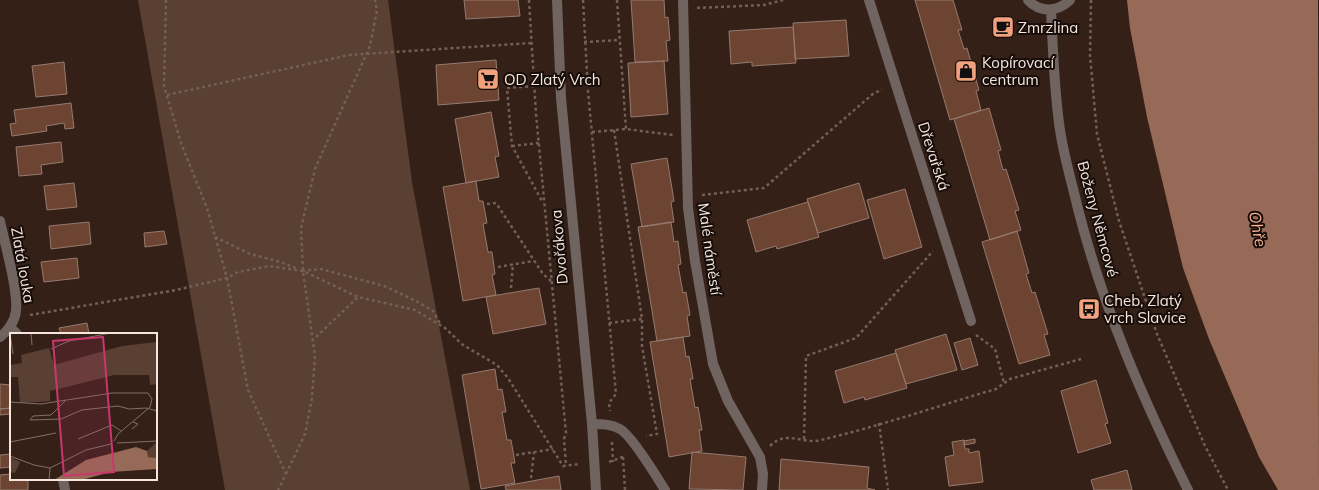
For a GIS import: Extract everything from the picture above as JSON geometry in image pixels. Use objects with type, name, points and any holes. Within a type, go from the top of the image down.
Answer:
[{"type":"street","name":"Dvořákova","points":[[557,0],[561,98],[592,424],[596,490]]},
{"type":"street","name":"Dřevařská","points":[[869,0],[971,321]]},
{"type":"street","points":[[1028,0],[1039,8],[1050,10],[1061,7],[1070,0]]},
{"type":"street","name":"Malé náměstí","points":[[683,5],[687,196],[695,261],[713,364],[728,401],[760,457],[763,474],[762,490]]},
{"type":"street","name":"Boženy Němcové","points":[[1050,10],[1055,87],[1060,131],[1068,171],[1090,254],[1106,305],[1127,358],[1159,432],[1188,490]]},
{"type":"street","name":"Zlatá louka","points":[[0,221],[15,296],[16,312],[14,331]]},
{"type":"street","points":[[0,337],[14,331]]},
{"type":"street","points":[[592,424],[612,425],[622,430],[665,490]]},
{"type":"street","points":[[63,480],[65,490]]},
{"type":"path","points":[[166,0],[164,86],[181,143],[207,208],[227,278],[248,390],[286,474]]},
{"type":"path","points":[[278,490],[304,434],[312,398],[315,356],[303,271],[301,228],[315,169],[370,46],[376,10],[375,0]]},
{"type":"path","points":[[529,0],[534,86],[566,433],[564,439],[566,465]]},
{"type":"path","points":[[215,236],[250,254],[281,262],[358,297],[415,310],[441,326],[463,345],[497,365],[508,378],[563,466],[613,462],[612,425],[609,403],[616,394],[584,42],[583,0]]},
{"type":"path","points":[[617,0],[626,129]]},
{"type":"path","points":[[683,5],[764,5],[783,0]]},
{"type":"path","points":[[1091,0],[1090,55],[1097,134],[1119,221],[1157,334],[1205,446],[1228,490]]},
{"type":"path","points":[[584,42],[620,40]]},
{"type":"path","points":[[167,95],[349,55],[531,43]]},
{"type":"path","points":[[534,86],[507,88],[512,146],[543,203]]},
{"type":"path","points":[[687,196],[764,188],[874,93],[897,86]]},
{"type":"path","points":[[592,132],[626,129],[686,136]]},
{"type":"path","points":[[614,130],[642,319],[642,346],[657,434],[641,436],[633,444]]},
{"type":"path","points":[[512,146],[539,143]]},
{"type":"path","points":[[487,204],[496,203],[543,274],[552,281]]},
{"type":"path","points":[[804,440],[806,356],[856,338],[933,253],[932,245]]},
{"type":"path","points":[[498,267],[534,261]]},
{"type":"path","points":[[511,288],[513,264]]},
{"type":"path","points":[[16,312],[30,315],[176,290],[227,278],[238,272],[269,266],[303,271],[322,269],[384,286],[416,300],[433,311],[441,326]]},
{"type":"path","points":[[316,337],[358,297]]},
{"type":"path","points":[[610,323],[642,319]]},
{"type":"path","points":[[971,321],[976,337],[994,349],[1004,383]]},
{"type":"path","points":[[760,457],[778,439],[819,441],[996,389],[1010,379],[1081,359]]},
{"type":"path","points":[[879,423],[888,490]]},
{"type":"path","points":[[516,455],[553,449]]},
{"type":"path","points":[[530,478],[534,452]]},
{"type":"path","points":[[623,457],[625,490]]},
{"type":"shaded area","points":[[138,0],[388,0],[412,182],[470,490],[225,490]]},
{"type":"water","name":"Ohře","points":[[1127,0],[1318,0],[1319,490],[1278,490],[1259,457],[1209,339],[1183,268],[1147,117],[1130,28]]},
{"type":"building","points":[[464,0],[518,0],[520,16],[466,19]]},
{"type":"building","points":[[631,0],[664,0],[665,18],[668,17],[670,40],[666,41],[668,61],[635,62]]},
{"type":"building","points":[[915,0],[953,0],[962,30],[958,30],[964,49],[967,48],[979,90],[976,91],[981,110],[950,120]]},
{"type":"building","points":[[846,20],[849,56],[795,59],[793,23]]},
{"type":"building","points":[[793,27],[796,63],[752,66],[752,62],[731,64],[729,31]]},
{"type":"building","points":[[496,60],[499,100],[438,105],[436,65]]},
{"type":"building","points":[[664,61],[668,114],[631,117],[628,63]]},
{"type":"building","points":[[64,62],[67,94],[36,97],[32,66]]},
{"type":"building","points":[[71,103],[74,128],[65,129],[64,123],[46,126],[47,131],[12,136],[10,124],[16,123],[14,110]]},
{"type":"building","points":[[989,108],[1001,150],[998,151],[1003,170],[1006,169],[1019,210],[1015,211],[1021,230],[990,240],[954,119]]},
{"type":"building","points":[[491,112],[499,156],[495,157],[499,177],[466,183],[455,119]]},
{"type":"building","points":[[61,142],[63,162],[41,165],[42,174],[19,176],[16,147]]},
{"type":"building","points":[[667,158],[674,201],[671,202],[674,222],[642,227],[631,164]]},
{"type":"building","points":[[476,181],[479,201],[483,201],[487,223],[483,224],[488,252],[492,252],[495,274],[492,275],[496,295],[463,301],[443,187]]},
{"type":"building","points":[[74,183],[77,207],[47,210],[44,186]]},
{"type":"building","points":[[859,183],[869,218],[818,233],[807,199]]},
{"type":"building","points":[[905,189],[922,247],[884,259],[867,200]]},
{"type":"building","points":[[808,202],[819,237],[777,249],[776,246],[756,252],[747,220]]},
{"type":"building","points":[[89,222],[91,244],[51,249],[49,226]]},
{"type":"building","points":[[671,222],[674,242],[678,241],[681,264],[678,265],[683,293],[686,292],[690,315],[687,316],[690,336],[657,341],[638,227]]},
{"type":"building","points":[[164,231],[167,244],[145,247],[144,233]]},
{"type":"building","points":[[1017,231],[1029,273],[1026,274],[1032,293],[1035,292],[1048,334],[1044,335],[1050,355],[1019,364],[982,242]]},
{"type":"building","points":[[77,258],[79,278],[44,282],[41,262]]},
{"type":"building","points":[[539,288],[546,324],[493,334],[486,297]]},
{"type":"building","points":[[87,323],[89,333],[61,333],[59,328]]},
{"type":"building","points":[[946,334],[957,370],[906,384],[895,350]]},
{"type":"building","points":[[683,337],[686,357],[689,356],[693,379],[690,379],[695,408],[698,407],[702,430],[699,430],[702,451],[669,457],[650,342]]},
{"type":"building","points":[[970,338],[978,365],[962,370],[954,343]]},
{"type":"building","points":[[896,353],[907,388],[865,400],[864,397],[844,403],[835,371]]},
{"type":"building","points":[[495,369],[498,390],[502,389],[506,412],[502,412],[507,440],[511,440],[515,463],[511,463],[515,483],[481,489],[462,375]]},
{"type":"building","points":[[1096,380],[1108,423],[1105,424],[1111,443],[1078,453],[1061,391]]},
{"type":"building","points":[[0,384],[10,385],[10,408],[0,409]]},
{"type":"building","points":[[10,408],[10,414],[0,415],[0,409]]},
{"type":"building","points":[[975,439],[975,443],[964,445],[964,441]]},
{"type":"building","points":[[964,440],[965,449],[969,449],[969,453],[979,451],[983,482],[949,486],[945,457],[954,455],[952,442]]},
{"type":"building","points":[[692,452],[746,457],[743,490],[689,489]]},
{"type":"building","points":[[10,454],[10,467],[0,468],[0,455]]},
{"type":"building","points":[[781,459],[869,467],[867,488],[875,490],[779,490]]},
{"type":"building","points":[[1127,470],[1132,490],[1094,490],[1091,480]]},
{"type":"building","points":[[10,474],[10,480],[28,480],[28,490],[0,490],[0,475]]},
{"type":"building","points":[[559,476],[561,490],[506,490],[505,486]]},
{"type":"place","name":"Zmrzlina","points":[[1003,27]]},
{"type":"place","name":"Kopírovací centrum","points":[[966,71]]},
{"type":"place","name":"OD Zlatý Vrch","points":[[488,79]]},
{"type":"place","name":"Cheb, Zlatý vrch Slavice","points":[[1089,309]]}]
